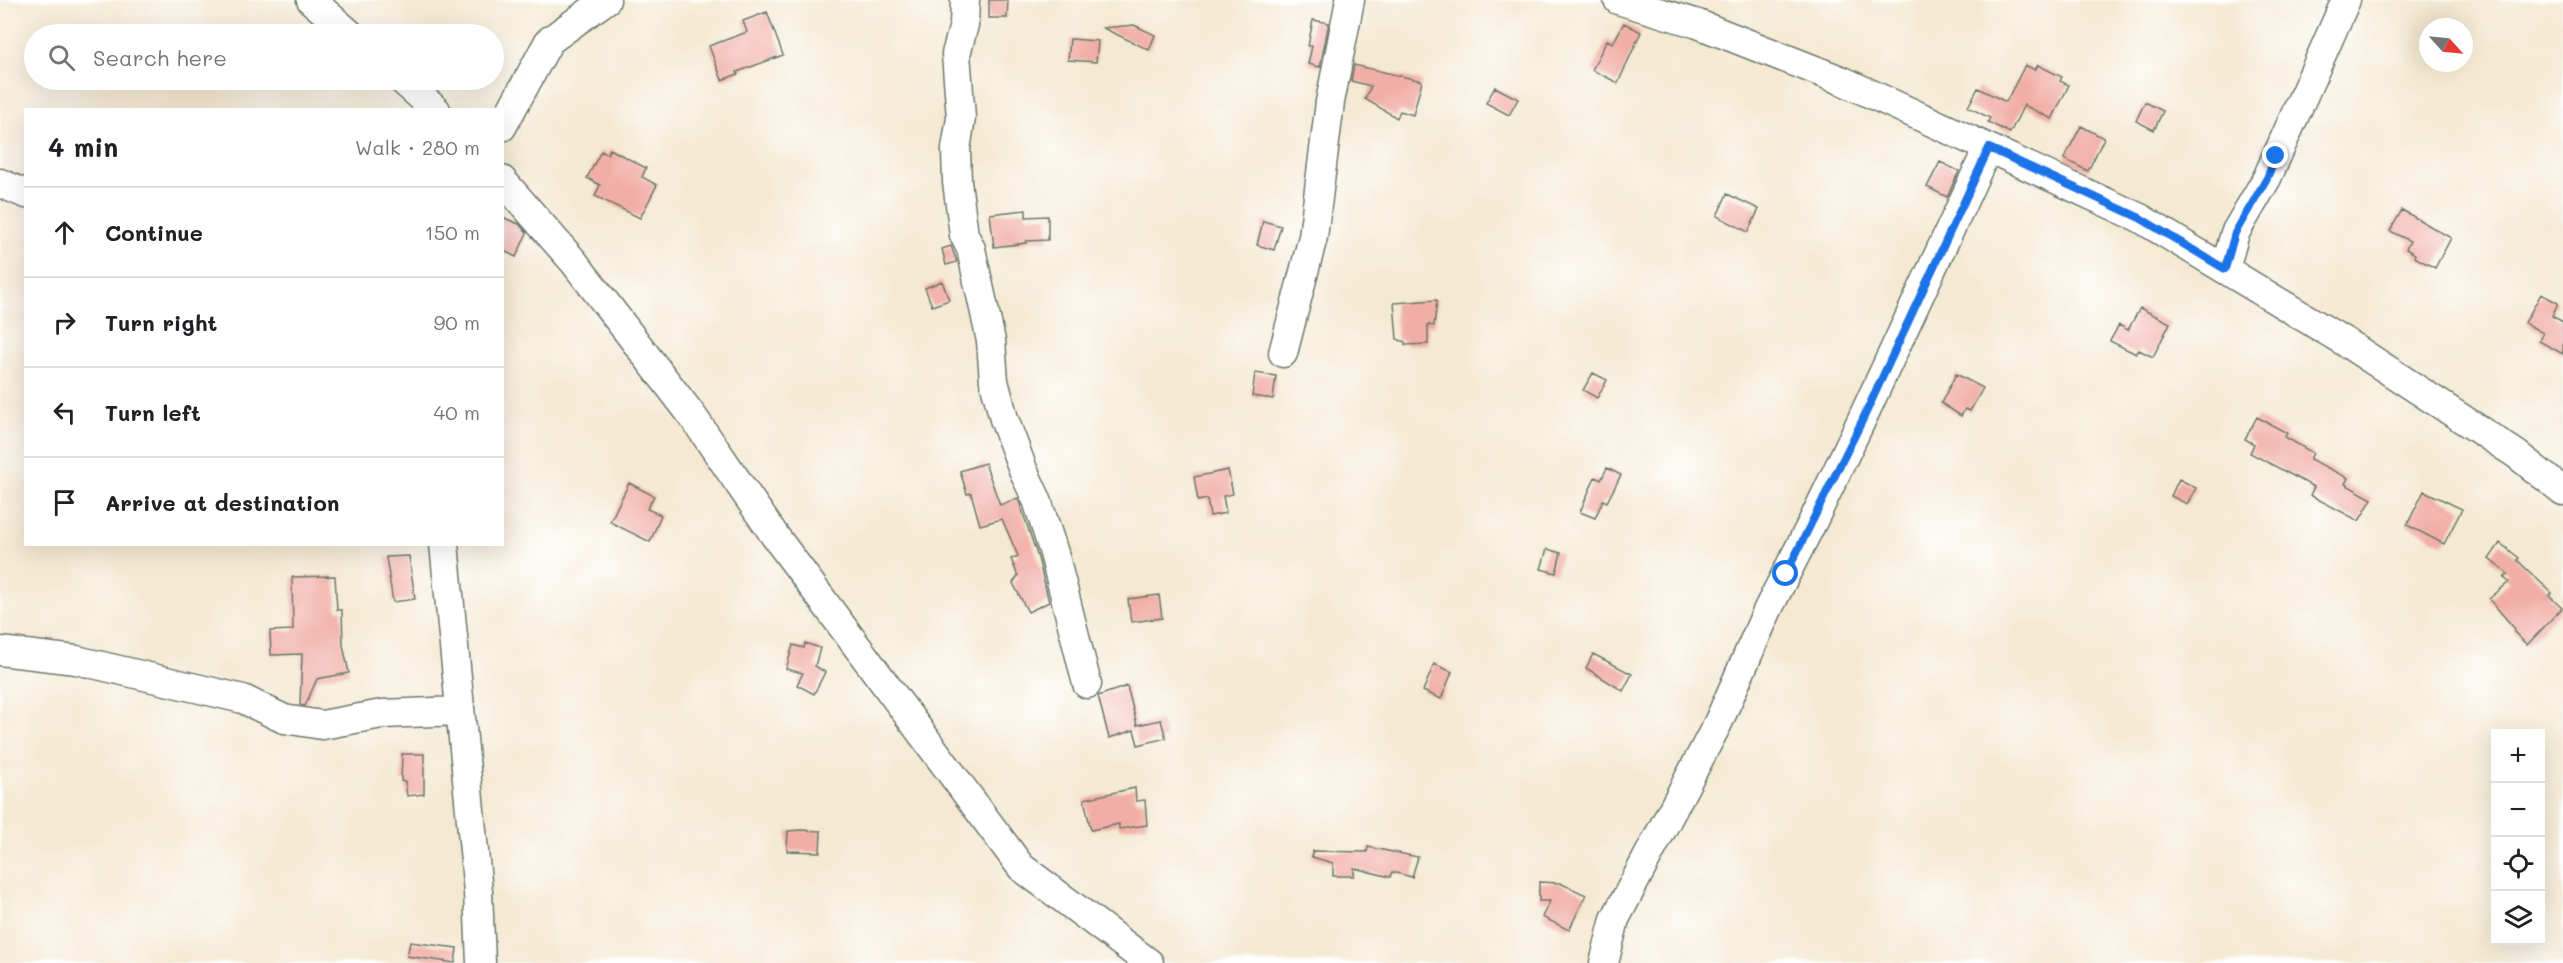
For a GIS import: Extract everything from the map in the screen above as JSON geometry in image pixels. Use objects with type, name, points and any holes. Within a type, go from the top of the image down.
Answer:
[{"type":"street","points":[[310,0],[338,24]]},
{"type":"street","points":[[504,123],[549,41],[606,0]]},
{"type":"street","points":[[965,0],[964,25],[956,54],[961,118],[956,149],[957,182],[964,235],[971,249],[991,341],[994,381],[1004,419],[1037,500],[1054,553],[1087,684]]},
{"type":"street","points":[[1283,353],[1313,237],[1330,102],[1350,0]]},
{"type":"street","points":[[1618,0],[1698,24],[1843,81],[2140,218],[2355,348],[2516,454],[2563,491]]},
{"type":"street","points":[[2225,269],[2235,233],[2267,178],[2346,0]]},
{"type":"street","points":[[413,90],[434,108]]},
{"type":"street","points":[[1604,963],[1615,919],[1718,723],[1768,609],[1823,501],[1989,148]]},
{"type":"street","points":[[504,182],[574,262],[691,414],[775,536],[1021,867],[1149,963]]},
{"type":"street","points":[[0,183],[24,193]]},
{"type":"street","points":[[444,546],[478,892],[481,963]]},
{"type":"street","points":[[0,651],[87,662],[243,699],[284,718],[322,725],[382,714],[460,711]]},
{"type":"building","points":[[989,0],[1008,0],[1007,18],[989,18]]},
{"type":"building","points":[[767,12],[783,55],[722,80],[709,46],[747,32],[743,21]]},
{"type":"building","points":[[1313,20],[1329,23],[1320,67],[1308,64],[1312,46],[1308,46]]},
{"type":"building","points":[[1624,23],[1641,32],[1618,83],[1592,70],[1607,40],[1613,43]]},
{"type":"building","points":[[1134,25],[1155,35],[1149,50],[1103,28]]},
{"type":"building","points":[[1070,39],[1098,41],[1096,62],[1068,60]]},
{"type":"building","points":[[1354,65],[1422,81],[1413,115],[1400,111],[1397,118],[1365,99],[1371,86],[1351,81]]},
{"type":"building","points":[[2025,65],[2035,70],[2038,65],[2062,77],[2060,81],[2069,85],[2052,119],[2024,105],[2010,133],[1988,122],[1990,118],[1968,107],[1978,88],[2006,102]]},
{"type":"building","points":[[1495,87],[1518,99],[1509,115],[1486,103]]},
{"type":"building","points":[[2145,102],[2163,111],[2154,130],[2136,121]]},
{"type":"building","points":[[2081,126],[2104,138],[2088,171],[2064,159]]},
{"type":"building","points":[[610,149],[646,168],[642,177],[657,185],[640,218],[595,196],[600,185],[587,178],[601,151],[607,154]]},
{"type":"building","points":[[1940,162],[1959,171],[1947,197],[1927,187]]},
{"type":"building","points":[[1727,194],[1759,209],[1748,232],[1717,216]]},
{"type":"building","points":[[1026,210],[1026,217],[1048,216],[1048,240],[1026,241],[1026,243],[994,247],[990,214]]},
{"type":"building","points":[[2402,210],[2451,238],[2435,268],[2414,257],[2415,254],[2406,249],[2410,241],[2390,231]]},
{"type":"building","points":[[504,218],[519,224],[527,233],[516,257],[504,251]]},
{"type":"building","points":[[1263,221],[1281,226],[1274,250],[1257,245]]},
{"type":"building","points":[[951,246],[957,262],[946,265],[942,249]]},
{"type":"building","points":[[942,281],[949,300],[932,306],[925,288]]},
{"type":"building","points":[[2541,294],[2558,303],[2552,316],[2563,322],[2563,354],[2539,341],[2543,333],[2525,323]]},
{"type":"building","points":[[1437,300],[1434,326],[1428,325],[1428,344],[1405,345],[1405,342],[1397,339],[1394,303]]},
{"type":"building","points":[[2140,308],[2170,323],[2153,357],[2139,350],[2136,354],[2110,341],[2119,325],[2128,330]]},
{"type":"building","points":[[1255,373],[1276,376],[1273,399],[1252,396]]},
{"type":"building","points":[[1593,373],[1607,380],[1597,398],[1583,390]]},
{"type":"building","points":[[1956,374],[1983,388],[1970,411],[1965,409],[1961,416],[1941,403]]},
{"type":"building","points":[[2257,417],[2287,433],[2285,437],[2313,453],[2310,459],[2348,478],[2345,484],[2372,499],[2359,521],[2310,495],[2314,487],[2250,453],[2254,444],[2245,439]]},
{"type":"building","points":[[985,463],[1000,505],[1018,498],[1038,558],[1049,602],[1028,612],[1013,583],[1018,576],[1011,559],[1018,556],[1002,519],[980,525],[971,493],[967,494],[960,471]]},
{"type":"building","points":[[1607,468],[1621,475],[1607,502],[1603,500],[1595,518],[1580,512],[1595,477],[1601,480]]},
{"type":"building","points":[[1228,470],[1233,494],[1223,496],[1226,513],[1210,516],[1207,499],[1198,501],[1194,477]]},
{"type":"building","points":[[2179,479],[2196,488],[2187,504],[2171,496]]},
{"type":"building","points":[[629,483],[654,496],[647,509],[661,515],[650,542],[610,522]]},
{"type":"building","points":[[2424,491],[2462,509],[2444,544],[2407,525]]},
{"type":"building","points":[[2500,543],[2519,558],[2517,560],[2552,593],[2549,596],[2562,608],[2527,645],[2513,631],[2515,629],[2489,599],[2509,582],[2504,578],[2508,574],[2489,559]]},
{"type":"building","points":[[1547,549],[1561,553],[1556,573],[1541,569]]},
{"type":"building","points":[[409,556],[415,599],[393,602],[386,557]]},
{"type":"building","points":[[335,576],[337,610],[342,610],[343,645],[349,673],[317,679],[305,706],[300,705],[302,654],[271,655],[270,631],[293,630],[292,577]]},
{"type":"building","points":[[1159,595],[1162,618],[1131,622],[1128,599]]},
{"type":"building","points":[[805,643],[820,648],[815,666],[825,672],[814,694],[797,685],[803,673],[786,669],[793,645],[804,648]]},
{"type":"building","points":[[1593,654],[1632,674],[1623,691],[1586,668]]},
{"type":"building","points":[[1434,664],[1452,672],[1441,699],[1423,691]]},
{"type":"building","points":[[1127,686],[1137,725],[1161,720],[1166,738],[1138,745],[1134,730],[1109,738],[1098,696]]},
{"type":"building","points":[[402,754],[424,754],[424,794],[407,796],[405,781],[401,781]]},
{"type":"building","points":[[1135,788],[1136,801],[1145,800],[1147,825],[1119,829],[1119,824],[1091,830],[1084,799]]},
{"type":"building","points":[[788,831],[821,831],[820,852],[787,851]]},
{"type":"building","points":[[1368,847],[1418,857],[1412,877],[1392,872],[1390,877],[1354,868],[1354,876],[1333,876],[1333,863],[1312,857],[1313,851],[1367,852]]},
{"type":"building","points":[[1539,882],[1560,883],[1586,895],[1569,930],[1542,917],[1550,901],[1539,901]]},
{"type":"building","points":[[410,942],[457,948],[455,963],[407,956]]},
{"type":"route","points":[[1786,574],[1862,421],[1989,148],[2140,218],[2225,269],[2235,233],[2267,178],[2276,156]]}]
